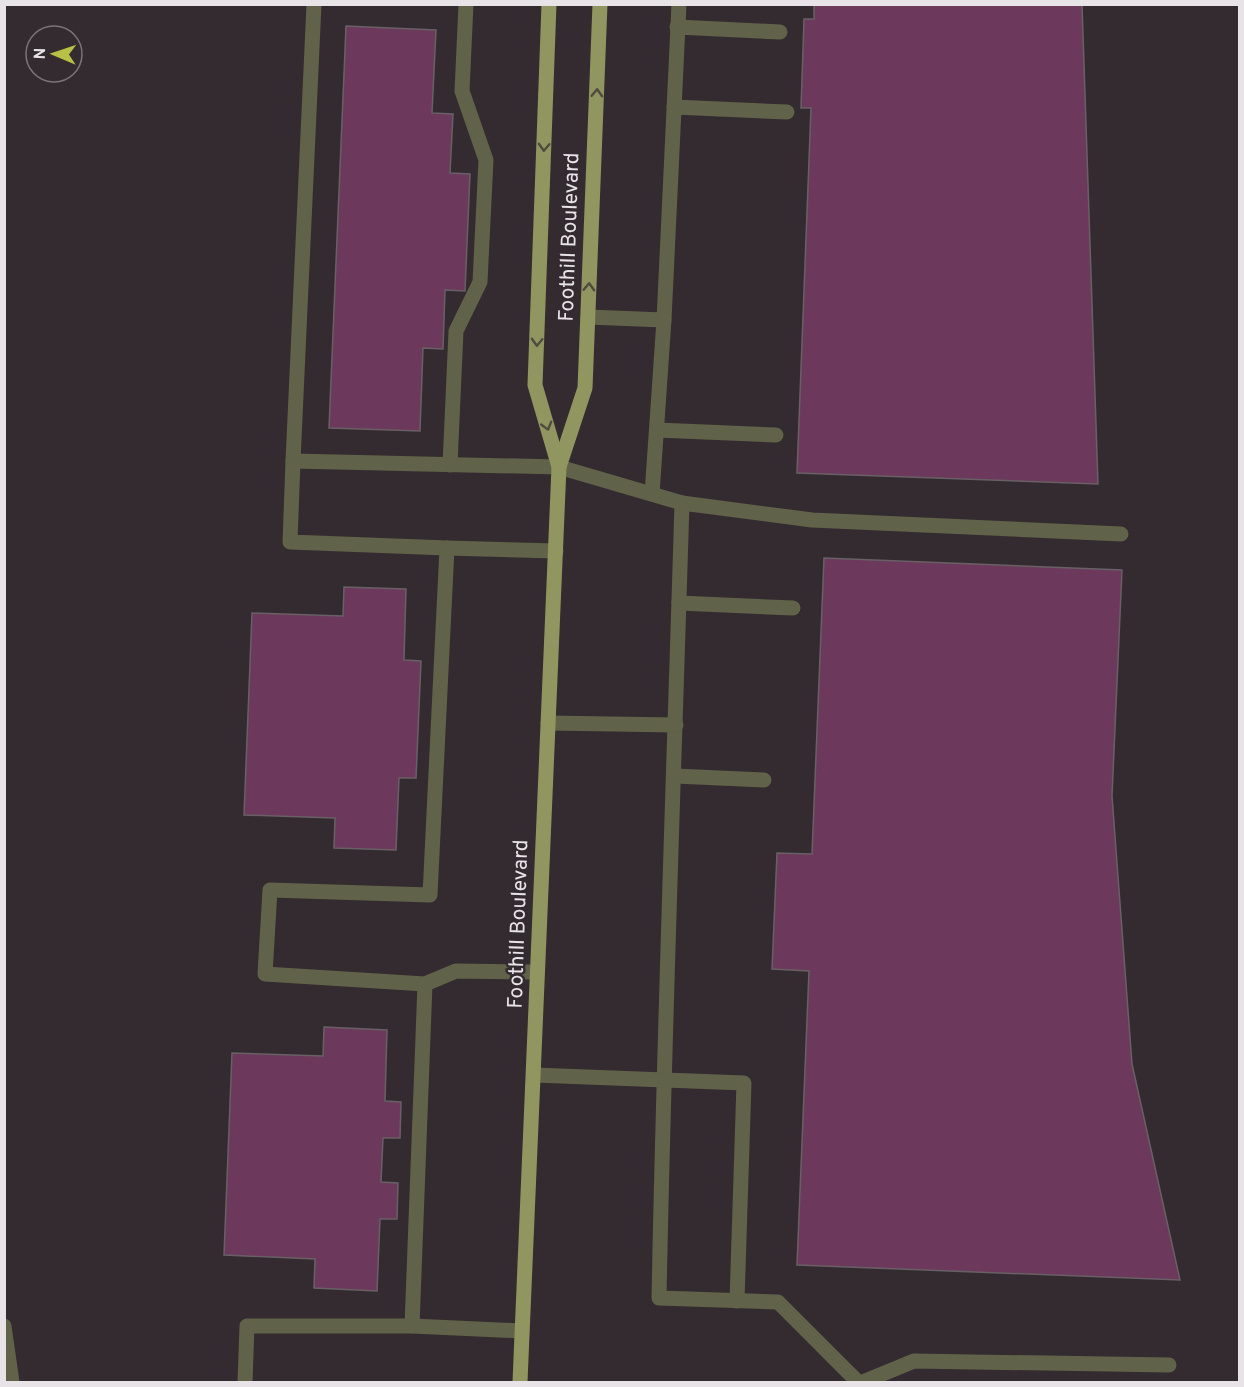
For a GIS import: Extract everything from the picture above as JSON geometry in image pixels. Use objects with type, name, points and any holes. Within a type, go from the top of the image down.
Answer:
[{"type":"main road","name":"Foothill Boulevard","points":[[549,4],[535,385],[559,467]]},
{"type":"main road","name":"Foothill Boulevard","points":[[520,1383],[559,467],[585,388],[600,4]]},
{"type":"lane","points":[[314,4],[290,542],[556,551]]},
{"type":"lane","points":[[450,465],[456,331],[480,282],[486,160],[462,91],[466,4]]},
{"type":"lane","points":[[652,494],[664,320],[679,4]]},
{"type":"lane","points":[[677,27],[780,32]]},
{"type":"lane","points":[[674,107],[788,112]]},
{"type":"lane","points":[[588,317],[664,320]]},
{"type":"lane","points":[[657,430],[776,435]]},
{"type":"lane","points":[[294,461],[559,467],[682,503],[812,520],[1122,534]]},
{"type":"lane","points":[[682,503],[675,776],[663,1081],[659,1298],[778,1302],[858,1383]]},
{"type":"lane","points":[[447,548],[430,895],[270,890],[265,974],[425,984],[456,971],[537,972]]},
{"type":"lane","points":[[679,603],[793,608]]},
{"type":"lane","points":[[548,723],[676,725]]},
{"type":"lane","points":[[675,776],[764,780]]},
{"type":"lane","points":[[412,1326],[425,984]]},
{"type":"lane","points":[[534,1075],[744,1083],[738,1301]]},
{"type":"lane","points":[[4,1326],[12,1383]]},
{"type":"lane","points":[[245,1383],[247,1326],[412,1326],[522,1331]]},
{"type":"lane","points":[[863,1383],[914,1361],[1169,1365]]},
{"type":"building","points":[[814,4],[1082,4],[1098,484],[797,473],[811,108],[801,108],[804,19],[814,19]]},
{"type":"building","points":[[346,26],[436,30],[432,113],[453,114],[450,173],[470,174],[465,291],[445,290],[443,349],[423,348],[420,431],[329,428]]},
{"type":"building","points":[[824,558],[1122,570],[1112,796],[1132,1064],[1180,1280],[797,1265],[809,971],[772,969],[777,853],[812,854]]},
{"type":"building","points":[[344,587],[406,589],[404,660],[421,661],[416,778],[399,778],[396,850],[334,848],[335,818],[244,815],[252,613],[343,616]]},
{"type":"building","points":[[324,1027],[387,1030],[385,1101],[401,1102],[400,1138],[383,1138],[381,1182],[398,1183],[397,1219],[380,1219],[377,1291],[314,1288],[315,1259],[224,1255],[232,1053],[323,1056]]}]
